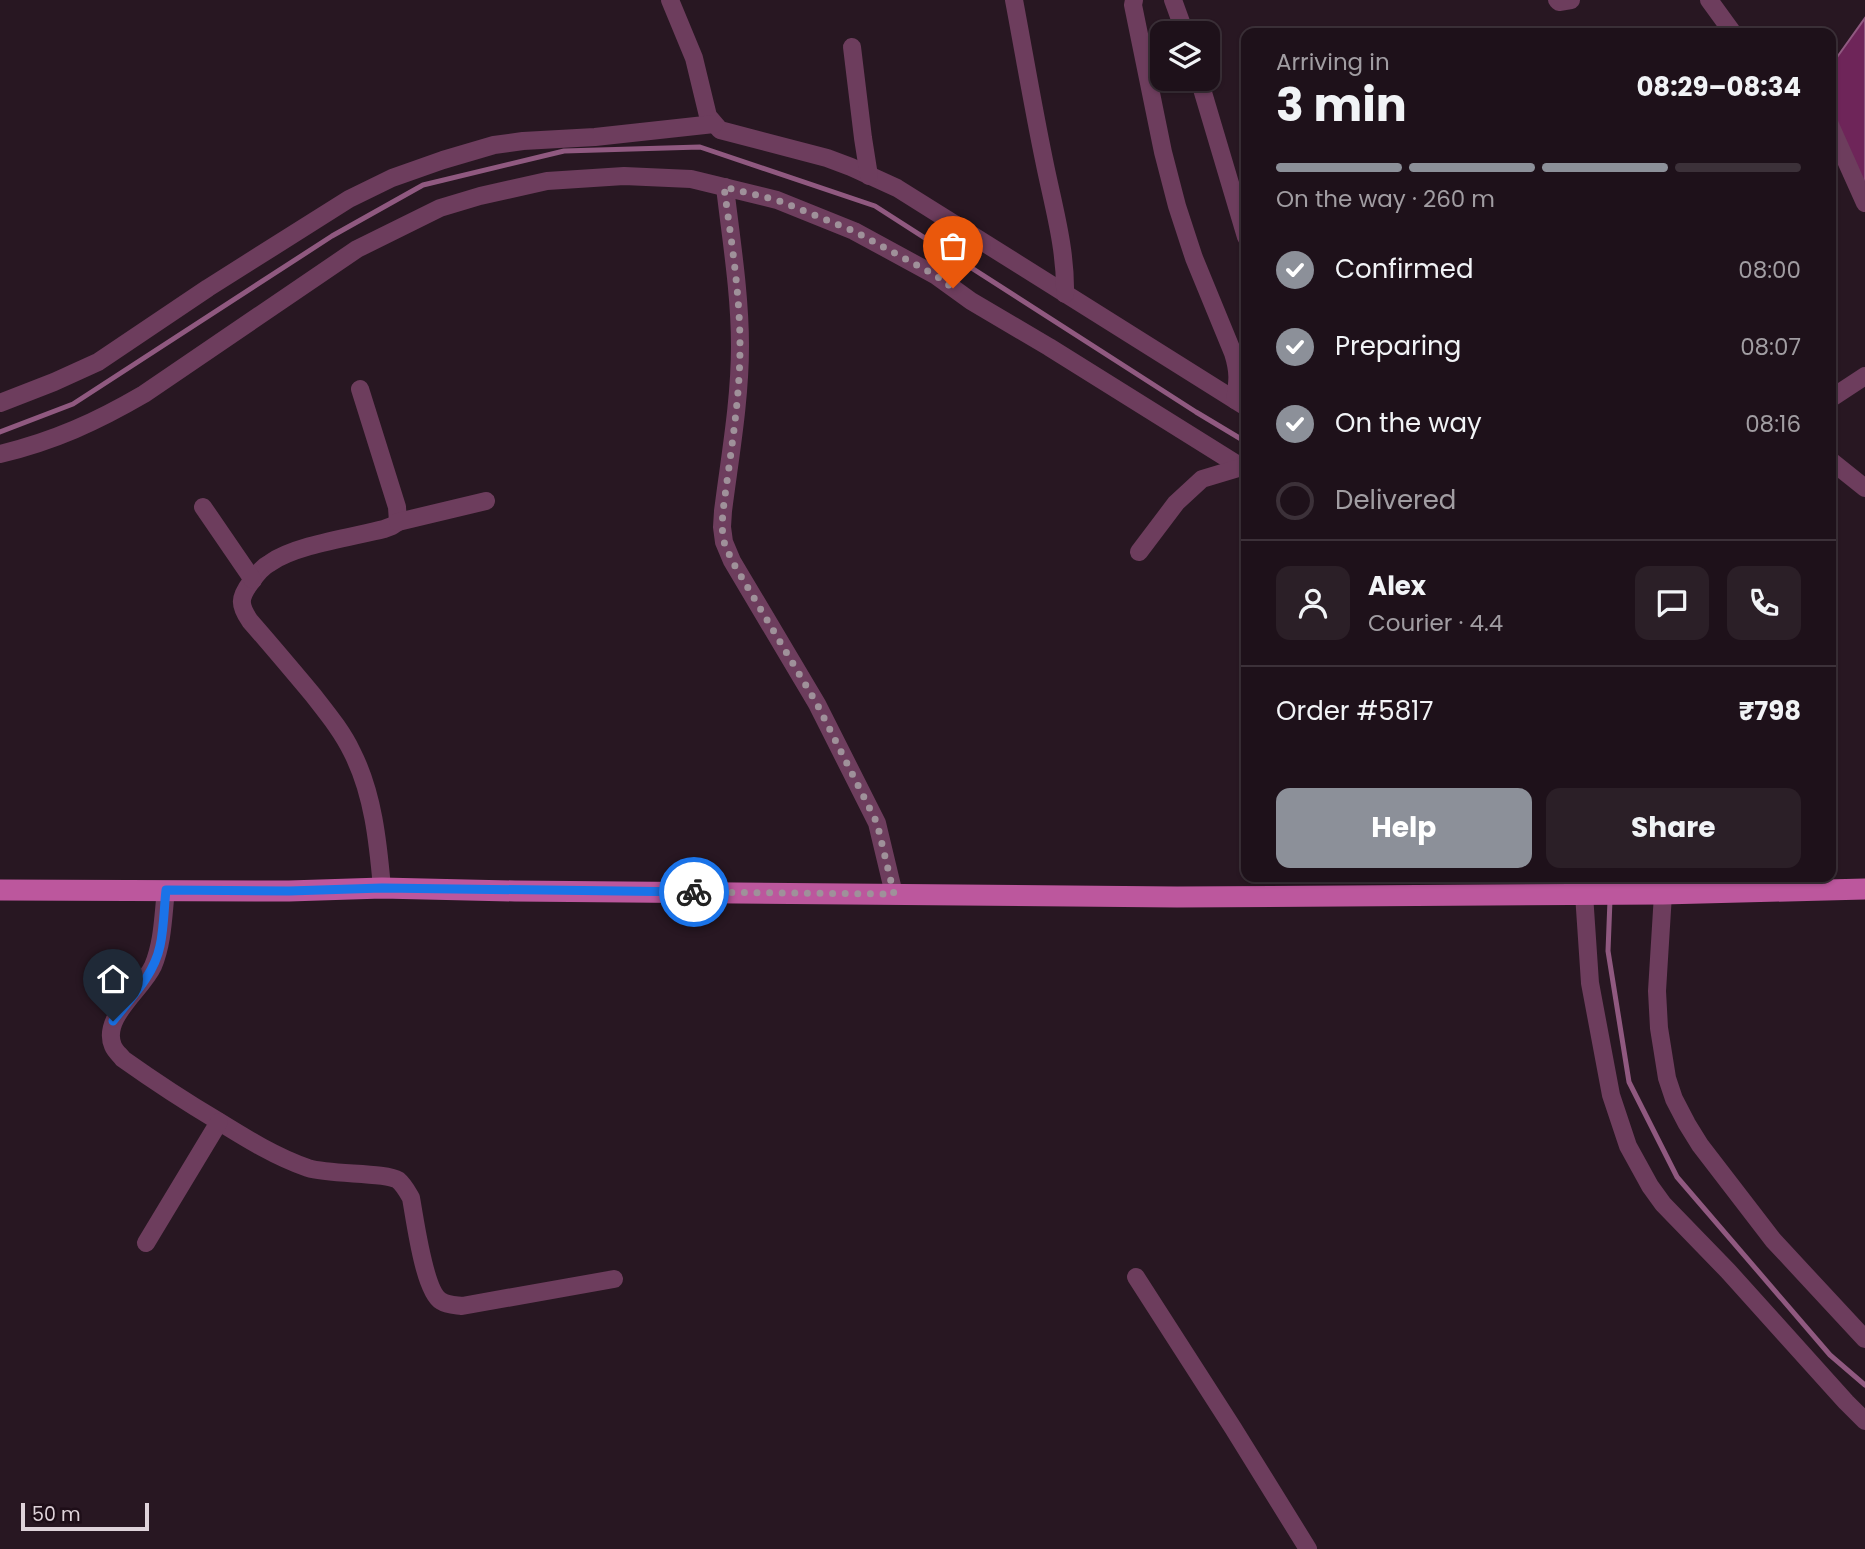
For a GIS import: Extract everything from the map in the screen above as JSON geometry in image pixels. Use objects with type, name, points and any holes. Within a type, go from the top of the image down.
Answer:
[{"type":"main road","points":[[0,890],[289,891],[382,888],[1165,897],[1592,888],[1636,894],[1661,885],[1865,890]]},
{"type":"street","points":[[670,0],[694,58],[708,116],[720,130],[827,159],[897,188],[1241,404]]},
{"type":"street","points":[[1014,0],[1034,113],[1062,243],[1066,273],[1065,294]]},
{"type":"street","points":[[1134,0],[1154,108],[1177,206],[1194,258],[1237,368],[1241,404]]},
{"type":"street","points":[[1173,0],[1181,21]]},
{"type":"street","points":[[1558,0],[1571,0]]},
{"type":"street","points":[[1709,0],[1729,28]]},
{"type":"street","points":[[852,47],[869,176]]},
{"type":"street","points":[[1203,91],[1241,219]]},
{"type":"street","points":[[0,403],[98,362],[208,288],[349,200],[392,178],[494,145],[714,124]]},
{"type":"street","points":[[1836,138],[1865,203]]},
{"type":"street","points":[[0,454],[35,446],[109,414],[156,386],[357,249],[440,208],[547,181],[624,177],[691,179],[777,200],[854,231],[935,275],[971,302],[1049,347],[1241,467]]},
{"type":"street","points":[[724,187],[740,344],[738,401],[723,511],[724,542],[740,577],[817,704],[877,823],[894,894]]},
{"type":"street","points":[[1836,395],[1865,376]]},
{"type":"street","points":[[360,389],[397,507],[398,522]]},
{"type":"street","points":[[1836,465],[1865,488]]},
{"type":"street","points":[[1139,552],[1176,503],[1202,479],[1241,470]]},
{"type":"street","points":[[382,888],[378,842],[359,767],[346,740],[326,711],[250,621],[243,611],[241,601],[253,580],[268,563],[288,554],[384,529],[398,522],[486,501]]},
{"type":"street","points":[[203,507],[253,580]]},
{"type":"street","points":[[1661,885],[1657,991],[1659,1028],[1667,1078],[1674,1099],[1700,1145],[1773,1240],[1865,1339]]},
{"type":"street","points":[[1592,888],[1590,982],[1615,1111],[1637,1164],[1662,1203],[1865,1421]]},
{"type":"street","points":[[166,890],[160,946],[153,965],[113,1021],[110,1035],[113,1048],[123,1059],[243,1138],[273,1153],[309,1168],[332,1173],[396,1178],[411,1198],[427,1278],[433,1294],[441,1302],[462,1306],[614,1279]]},
{"type":"street","points":[[146,1243],[219,1122]]},
{"type":"street","points":[[1136,1277],[1308,1549]]},
{"type":"shaded area","points":[[1865,18],[1865,189],[1836,125],[1836,59]]},
{"type":"waterway","points":[[0,432],[73,404],[332,236],[423,185],[564,151],[700,147],[875,206],[1241,439]]},
{"type":"waterway","points":[[1610,882],[1610,890]]},
{"type":"waterway","points":[[1610,900],[1608,951],[1629,1082],[1677,1177],[1830,1355],[1865,1385]]},
{"type":"way so far","points":[[694,892],[894,894],[877,823],[857,781],[817,704],[740,577],[724,542],[723,511],[738,401],[740,344],[724,187],[777,200],[854,231],[935,275],[953,288]]},
{"type":"route","points":[[113,1021],[153,965],[160,946],[166,890],[289,891],[382,888],[694,892]]}]
